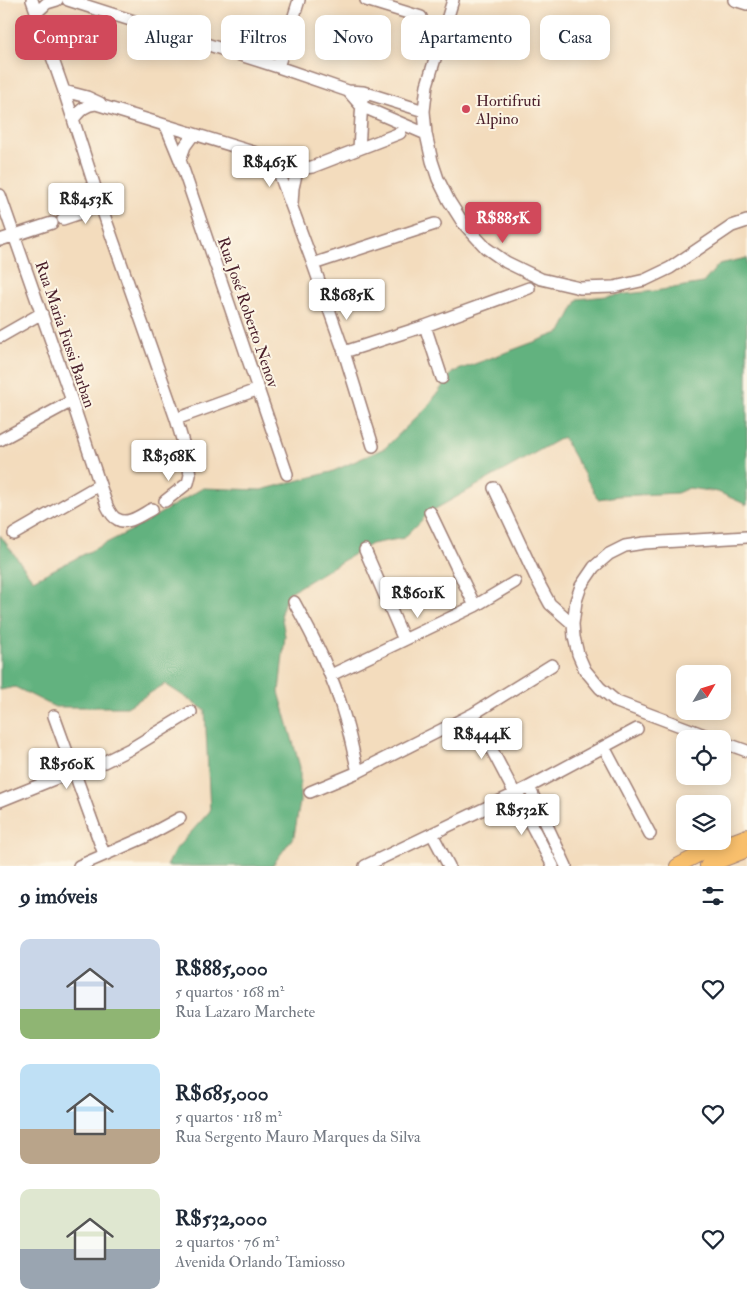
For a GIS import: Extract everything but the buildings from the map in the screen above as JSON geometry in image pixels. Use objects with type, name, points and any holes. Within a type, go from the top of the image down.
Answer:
[{"type":"main road","points":[[677,866],[702,853],[747,836]]},
{"type":"main road","points":[[707,866],[747,850]]},
{"type":"street","points":[[32,0],[187,456],[190,475],[188,483],[165,501]]},
{"type":"street","points":[[36,14],[47,3],[57,0]]},
{"type":"street","points":[[68,0],[348,91],[364,92],[424,111]]},
{"type":"street","points":[[278,67],[299,0]]},
{"type":"street","points":[[366,0],[415,15]]},
{"type":"street","points":[[453,0],[426,86],[424,111],[426,134],[438,179],[449,201],[463,223],[486,248],[506,262],[541,279],[580,288],[614,287],[645,280],[670,268],[732,226],[747,221]]},
{"type":"street","points":[[734,0],[747,4]]},
{"type":"street","points":[[64,91],[87,97],[110,108]]},
{"type":"street","points":[[348,91],[361,106],[426,134]]},
{"type":"street","points":[[359,149],[361,106],[364,92]]},
{"type":"street","points":[[73,119],[83,108],[96,104],[305,168],[400,133]]},
{"type":"street","name":"Rua José Roberto Nenov","points":[[166,126],[180,160],[288,474]]},
{"type":"street","points":[[180,160],[185,146],[193,135]]},
{"type":"street","points":[[274,159],[344,352],[373,446]]},
{"type":"street","points":[[292,205],[293,188],[298,166]]},
{"type":"street","name":"Rua Maria Fussi Barban","points":[[0,195],[107,506],[116,519],[124,521],[131,520],[152,509]]},
{"type":"street","points":[[0,240],[101,206]]},
{"type":"street","points":[[313,264],[435,224]]},
{"type":"street","points":[[344,352],[425,326],[529,288]]},
{"type":"street","points":[[0,337],[42,313]]},
{"type":"street","points":[[425,326],[442,378]]},
{"type":"street","points":[[176,419],[259,389]]},
{"type":"street","points":[[0,440],[72,401]]},
{"type":"street","points":[[14,534],[99,485]]},
{"type":"street","points":[[494,488],[550,604],[573,624]]},
{"type":"street","points":[[430,512],[475,606]]},
{"type":"street","points":[[691,730],[617,702],[600,688],[585,670],[578,654],[573,624],[576,601],[581,586],[594,567],[609,554],[625,546],[644,543],[747,537]]},
{"type":"street","points":[[365,550],[404,640]]},
{"type":"street","points":[[330,675],[475,606],[515,582]]},
{"type":"street","points":[[294,602],[330,675],[344,714],[358,772]]},
{"type":"street","points":[[310,792],[358,772],[474,714],[552,665]]},
{"type":"street","points":[[0,801],[74,771],[104,762],[132,748],[191,712]]},
{"type":"street","points":[[474,714],[553,866]]},
{"type":"street","points":[[54,716],[104,854]]},
{"type":"street","points":[[365,866],[529,787],[637,729]]},
{"type":"street","points":[[731,745],[747,751]]},
{"type":"street","points":[[604,747],[650,834]]},
{"type":"street","points":[[529,787],[566,866]]},
{"type":"street","points":[[79,866],[143,838],[180,818]]},
{"type":"street","points":[[432,834],[449,866]]},
{"type":"green space","points":[[747,258],[747,505],[718,492],[689,488],[677,493],[598,499],[563,437],[430,512],[404,538],[371,544],[287,594],[281,613],[285,636],[279,692],[300,767],[300,802],[294,836],[272,866],[167,866],[175,850],[210,811],[205,710],[165,684],[127,707],[55,707],[15,687],[0,690],[0,535],[33,580],[134,529],[203,488],[261,490],[331,472],[385,448],[428,406],[453,372],[561,332],[578,299],[655,291],[703,283],[719,264]]},
{"type":"place","name":"Hortifruti Alpino","points":[[466,109]]}]
